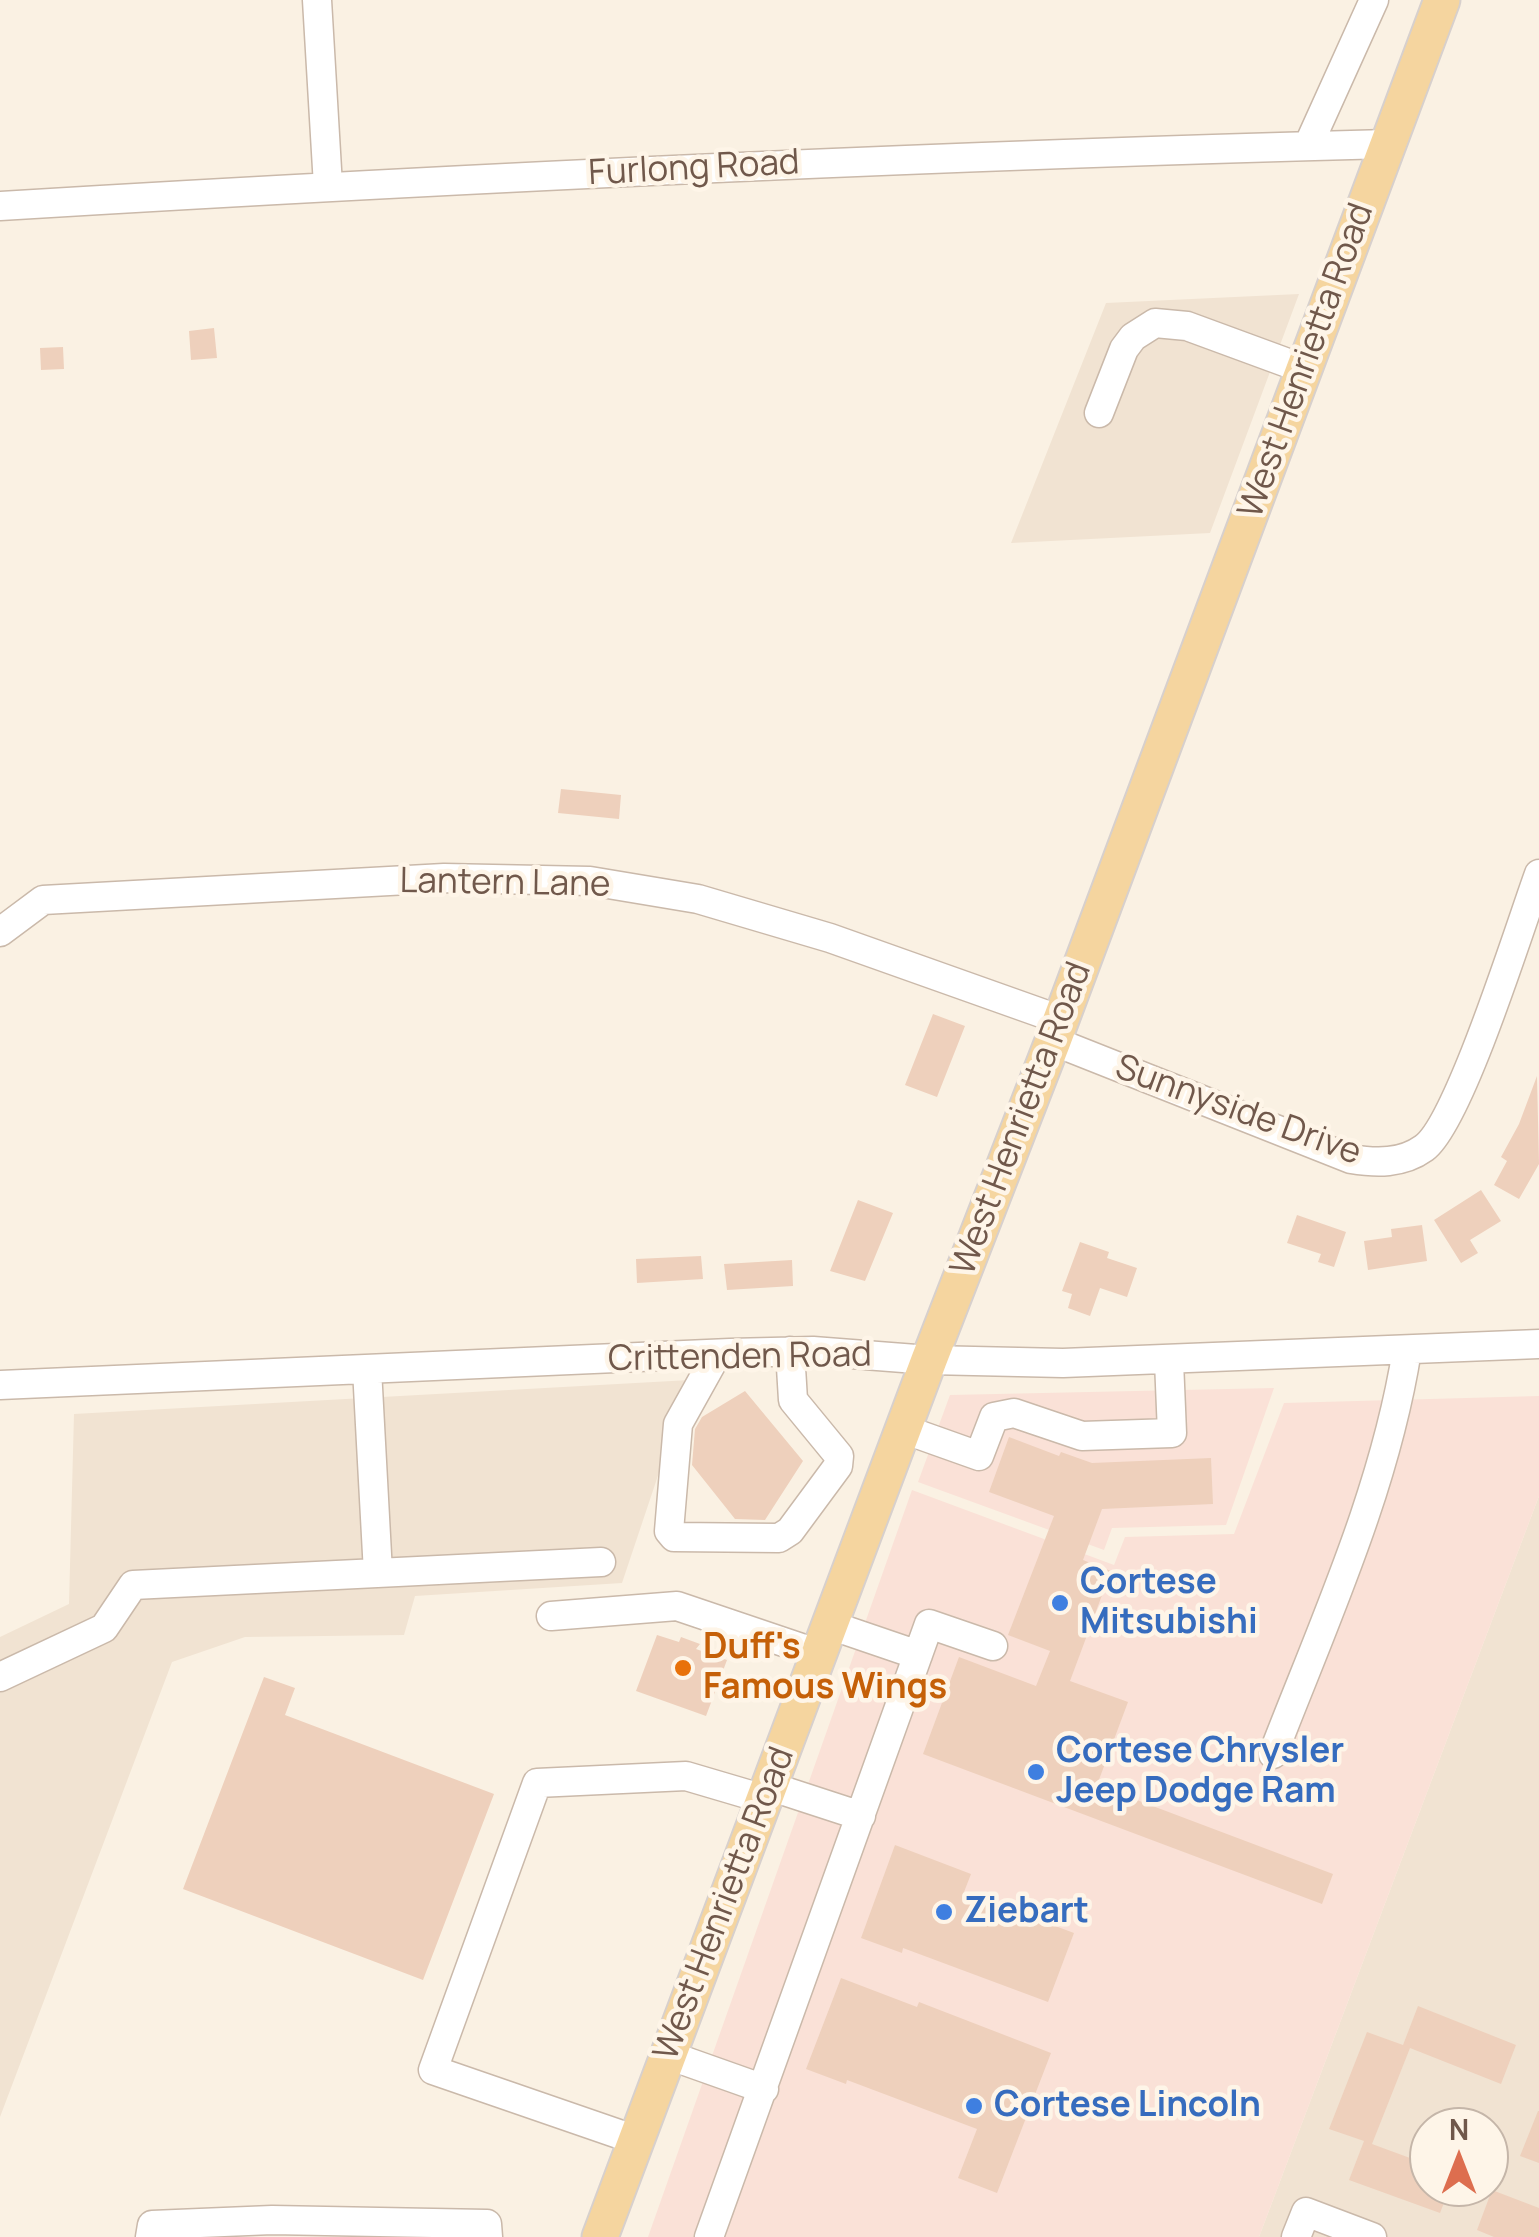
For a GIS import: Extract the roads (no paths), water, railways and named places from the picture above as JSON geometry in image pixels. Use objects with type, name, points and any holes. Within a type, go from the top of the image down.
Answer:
[{"type":"main road","name":"West Henrietta Road","points":[[600,2237],[1442,0]]},
{"type":"street","points":[[317,0],[328,186]]},
{"type":"street","points":[[1308,146],[1374,0]]},
{"type":"street","name":"Furlong Road","points":[[0,206],[328,186],[1388,144]]},
{"type":"street","points":[[1099,413],[1124,349],[1133,336],[1155,323],[1188,326],[1304,369]]},
{"type":"street","name":"Sunnyside Drive","points":[[1057,1031],[1350,1160],[1382,1163],[1410,1156],[1434,1139],[1455,1102],[1539,874]]},
{"type":"street","name":"Lantern Lane","points":[[0,932],[43,900],[444,878],[590,881],[717,904],[830,938],[1057,1031]]},
{"type":"street","name":"Crittenden Road","points":[[0,1385],[790,1351],[1063,1364],[1539,1344]]},
{"type":"street","points":[[1274,1754],[1380,1472],[1398,1407],[1407,1350]]},
{"type":"street","points":[[717,1354],[678,1424],[669,1532],[674,1537],[779,1538],[790,1532],[838,1466],[838,1456],[793,1400],[790,1351]]},
{"type":"street","points":[[903,1429],[979,1456],[994,1417],[1014,1413],[1082,1436],[1172,1433],[1170,1361]]},
{"type":"street","points":[[366,1369],[378,1573]]},
{"type":"street","points":[[0,1677],[104,1628],[133,1585],[601,1562]]},
{"type":"street","points":[[550,1616],[677,1606],[824,1639],[918,1654]]},
{"type":"street","points":[[709,2237],[929,1624],[993,1646]]},
{"type":"street","points":[[636,2140],[434,2070],[537,1783],[686,1776],[860,1816]]},
{"type":"street","points":[[668,2055],[764,2089]]},
{"type":"street","points":[[1296,2237],[1306,2212],[1372,2237]]},
{"type":"street","points":[[150,2237],[152,2224],[224,2229],[272,2220],[444,2231],[486,2224],[488,2237]]},
{"type":"place","name":"Cortese Mitsubishi","points":[[1060,1603]]},
{"type":"place","name":"Duff's Famous Wings","points":[[683,1668]]},
{"type":"place","name":"Cortese Chrysler Jeep Dodge Ram","points":[[1036,1772]]},
{"type":"place","name":"Ziebart","points":[[944,1912]]},
{"type":"place","name":"Cortese Lincoln","points":[[974,2106]]}]
